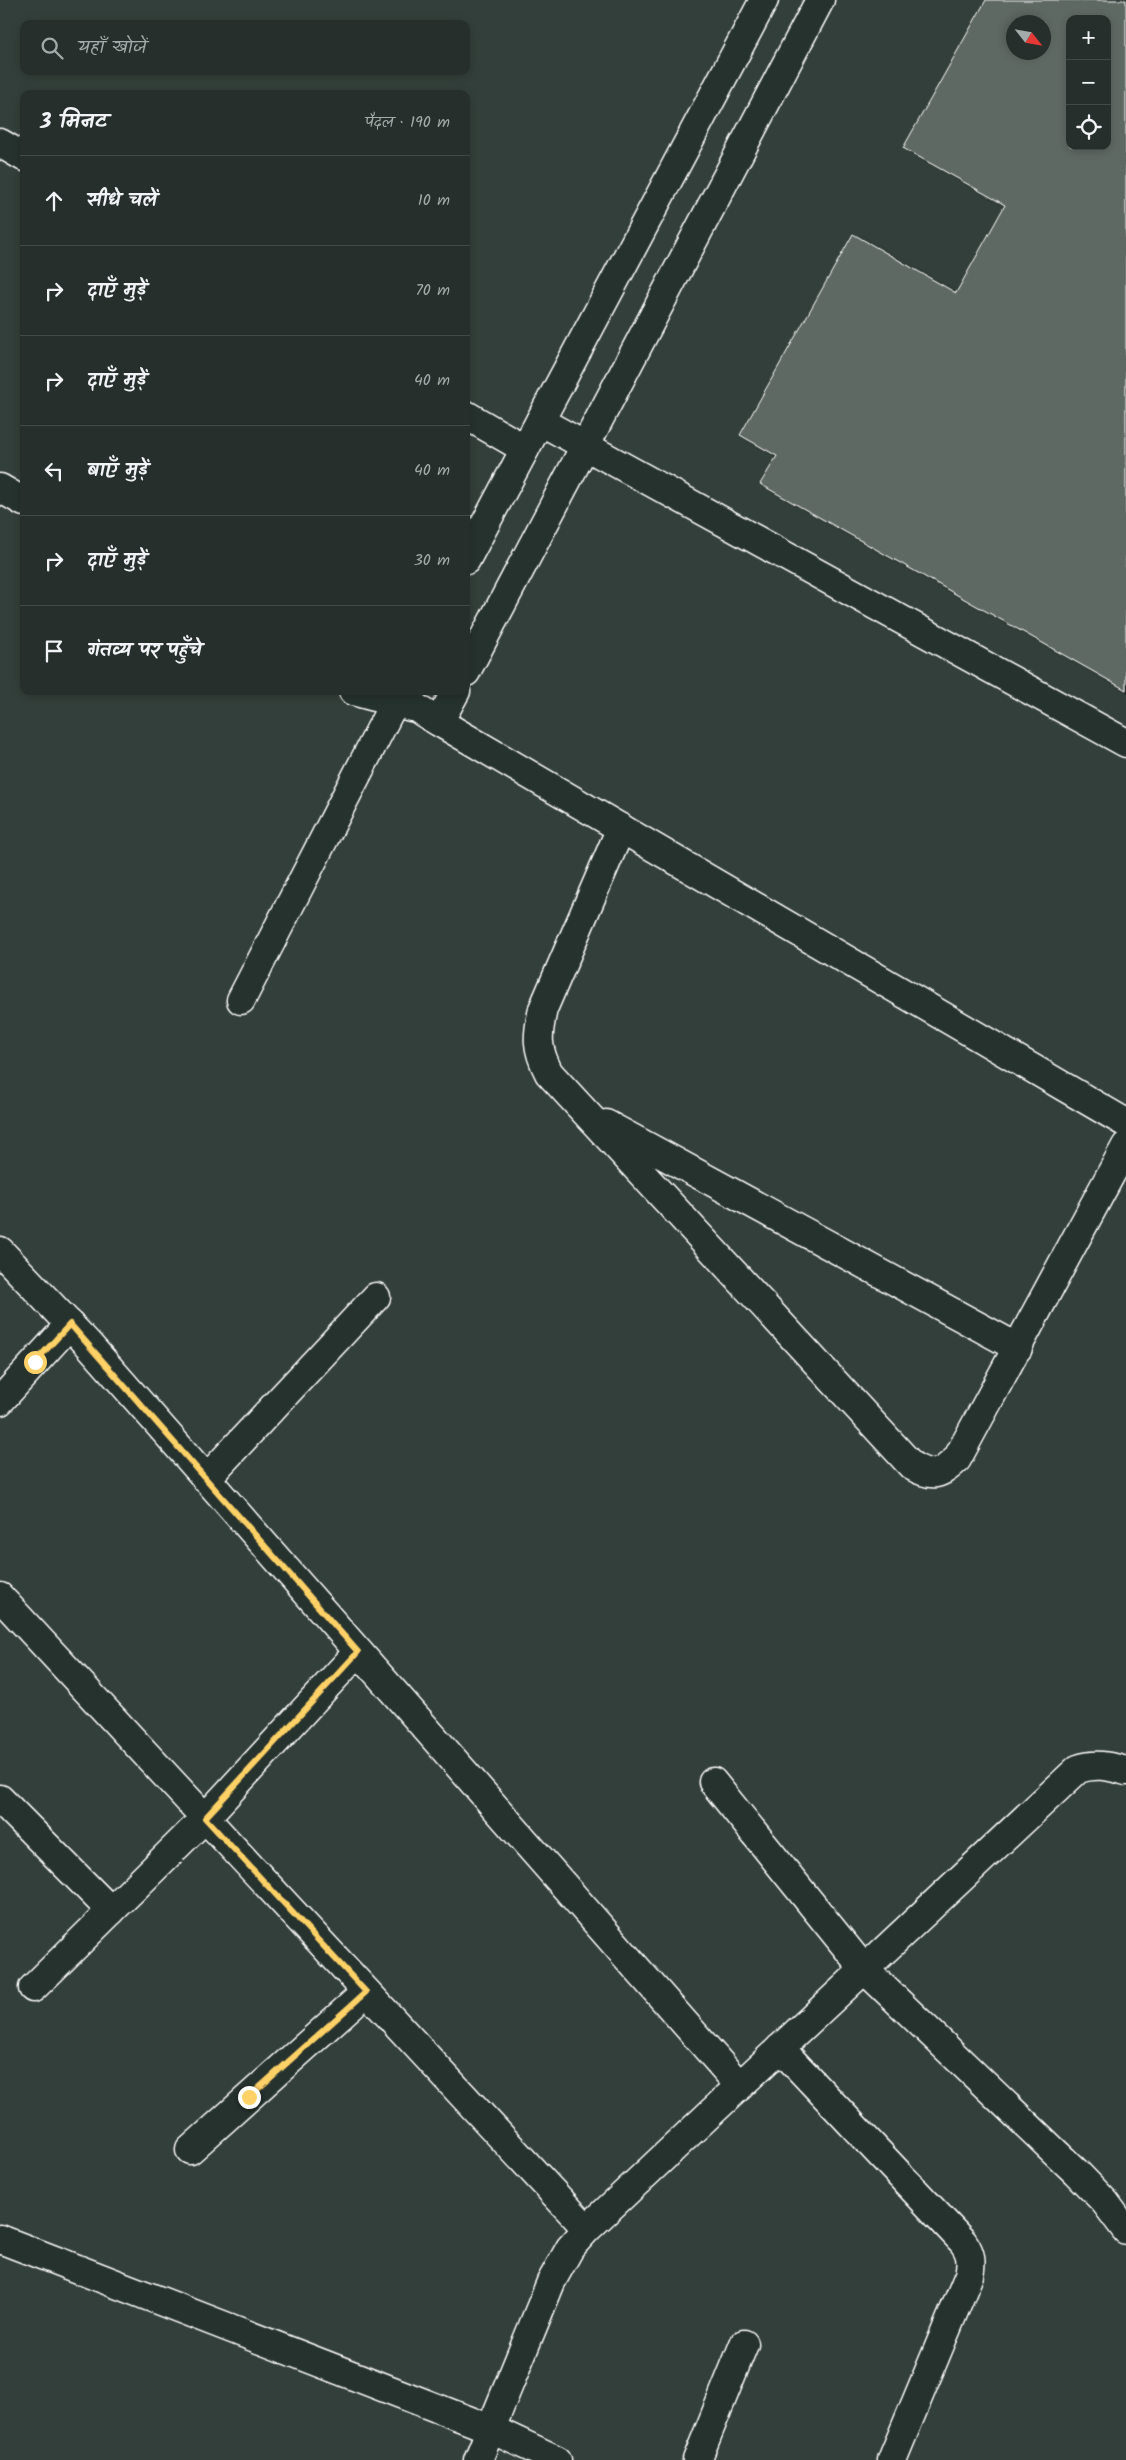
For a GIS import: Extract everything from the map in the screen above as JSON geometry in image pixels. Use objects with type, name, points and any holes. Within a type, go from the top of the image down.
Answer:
[{"type":"street","points":[[470,552],[764,0]]},
{"type":"street","points":[[470,664],[820,0]]},
{"type":"street","points":[[0,144],[20,155]]},
{"type":"street","points":[[470,417],[525,449]]},
{"type":"street","points":[[540,421],[1126,743]]},
{"type":"street","points":[[0,488],[20,500]]},
{"type":"street","points":[[369,695],[414,706],[1126,1123]]},
{"type":"street","points":[[241,1000],[414,706],[445,695]]},
{"type":"street","points":[[621,828],[543,1009],[539,1028],[540,1054],[549,1072],[912,1466],[925,1473],[942,1473],[958,1459],[1126,1146]]},
{"type":"street","points":[[587,1114],[1018,1348]]},
{"type":"street","points":[[0,1251],[70,1324],[740,2086]]},
{"type":"street","points":[[206,1479],[376,1297]]},
{"type":"street","points":[[0,1400],[70,1324]]},
{"type":"street","points":[[0,1597],[587,2229]]},
{"type":"street","points":[[33,1988],[205,1818],[358,1652]]},
{"type":"street","points":[[478,2460],[557,2270],[570,2248],[587,2229],[1078,1769],[1090,1765],[1103,1765],[1126,1771]]},
{"type":"street","points":[[713,1782],[864,1969],[1076,2172],[1105,2202],[1126,2230]]},
{"type":"street","points":[[0,1800],[111,1911]]},
{"type":"street","points":[[190,2150],[366,1992]]},
{"type":"street","points":[[780,2048],[963,2242],[970,2252],[972,2263],[970,2275],[892,2460]]},
{"type":"street","points":[[0,2239],[491,2429],[558,2460]]},
{"type":"street","points":[[697,2460],[744,2344]]},
{"type":"building","points":[[986,0],[1126,0],[1126,690],[760,484],[777,456],[740,435],[853,234],[956,293],[1005,205],[903,148]]},
{"type":"route","points":[[35,1362],[70,1324],[358,1652],[205,1818],[366,1992],[249,2097]]}]
